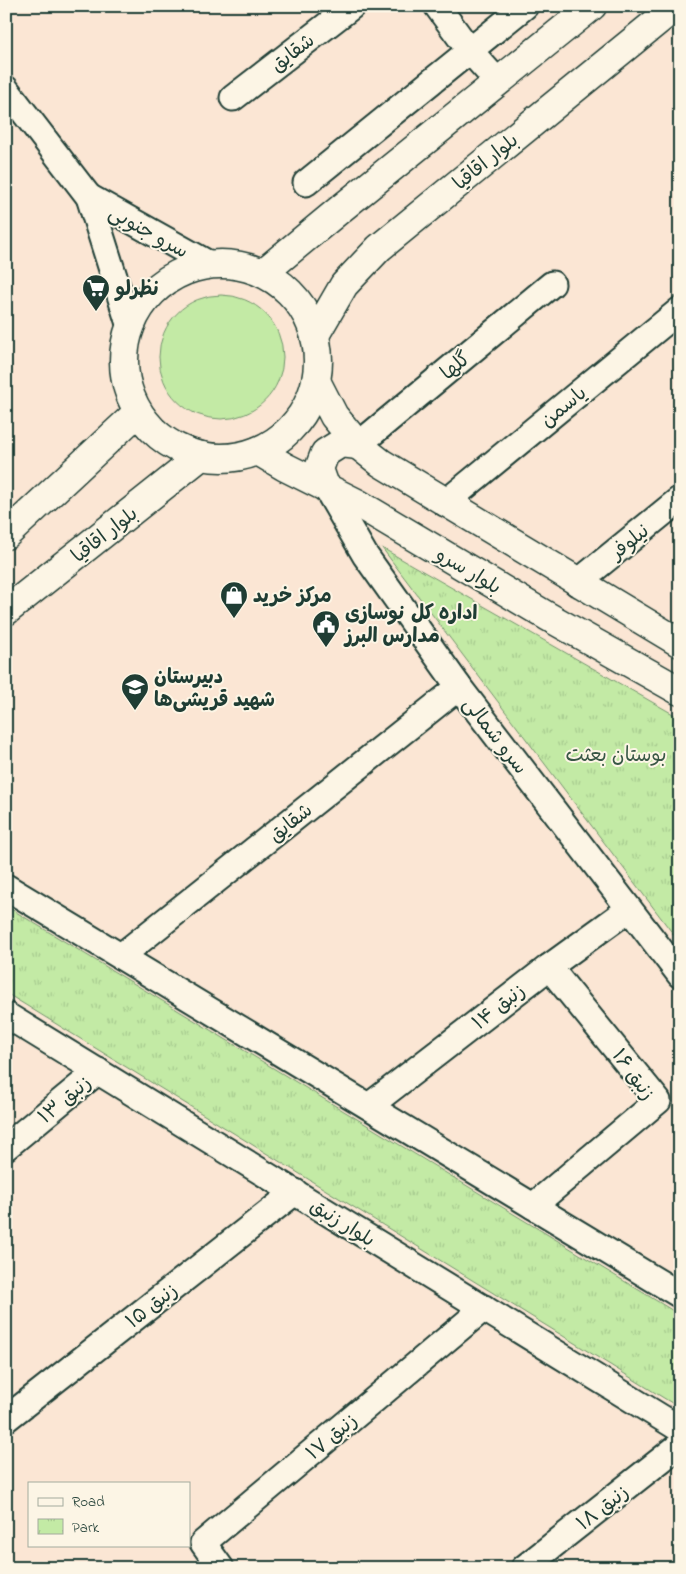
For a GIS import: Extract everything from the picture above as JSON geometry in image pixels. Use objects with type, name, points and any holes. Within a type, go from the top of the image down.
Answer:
[{"type":"main road","points":[[264,273],[345,205],[592,6]]},
{"type":"main road","name":"بلوار اقاقیا","points":[[315,335],[344,285],[378,248],[676,6]]},
{"type":"main road","points":[[209,264],[237,265],[264,273],[286,288],[304,309],[315,335],[318,358],[316,381],[305,410],[285,434],[258,451],[240,456],[220,458],[201,456],[176,448],[154,433],[138,412],[128,392],[124,370],[124,348],[130,327],[142,304],[160,284],[184,271],[209,264]]},
{"type":"main road","points":[[316,381],[334,416],[358,445],[381,463],[680,643]]},
{"type":"main road","points":[[6,535],[138,412]]},
{"type":"main road","points":[[325,486],[319,470],[325,453],[340,443],[358,445]]},
{"type":"main road","name":"بلوار سرو","points":[[258,451],[285,467],[357,503],[547,616],[680,691]]},
{"type":"main road","name":"بلوار اقاقیا","points":[[6,611],[201,456]]},
{"type":"street","name":"شقایق","points":[[233,98],[352,6]]},
{"type":"street","points":[[437,6],[470,51],[498,82]]},
{"type":"street","points":[[306,183],[525,6]]},
{"type":"street","name":"سرو جنوبی","points":[[6,89],[88,197],[130,327]]},
{"type":"street","name":"سرو جنوبی","points":[[88,197],[209,264]]},
{"type":"street","name":"گلها","points":[[358,445],[552,284]]},
{"type":"street","name":"یاسمن","points":[[445,503],[680,310]]},
{"type":"street","name":"سرو شمالی","points":[[325,486],[366,555],[459,687],[680,975]]},
{"type":"street","name":"نیلوفر","points":[[578,583],[680,499]]},
{"type":"street","name":"شقایق","points":[[121,956],[459,687]]},
{"type":"street","points":[[6,887],[680,1295]]},
{"type":"street","name":"زنبق ۱۴","points":[[369,1106],[549,967],[629,909]]},
{"type":"street","name":"زنبق ۱۶","points":[[533,1206],[658,1101],[549,967]]},
{"type":"street","name":"بلوار زنبق","points":[[6,1015],[680,1429]]},
{"type":"street","name":"زنبق ۱۳","points":[[6,1147],[98,1071]]},
{"type":"street","name":"زنبق ۱۵","points":[[6,1418],[295,1192]]},
{"type":"street","name":"زنبق ۱۷","points":[[221,1568],[203,1543],[484,1308]]},
{"type":"street","name":"زنبق ۱۸","points":[[524,1568],[680,1445]]},
{"type":"green space","points":[[221,295],[245,300],[265,313],[278,333],[283,357],[278,381],[265,401],[245,414],[221,419],[197,414],[177,401],[164,381],[159,357],[164,333],[177,313],[197,300]]},
{"type":"green space","name":"بوستان بعثت","points":[[382,548],[680,718],[680,943]]},
{"type":"green space","points":[[6,906],[680,1315],[680,1408],[6,993]]},
{"type":"place","name":"نظرلو","points":[[96,312]]},
{"type":"place","name":"مرکز خرید","points":[[234,619]]},
{"type":"place","name":"اداره کل نوسازی مدارس البرز","points":[[326,648]]},
{"type":"place","name":"دبیرستان شهید قریشی‌ها","points":[[135,711]]}]
